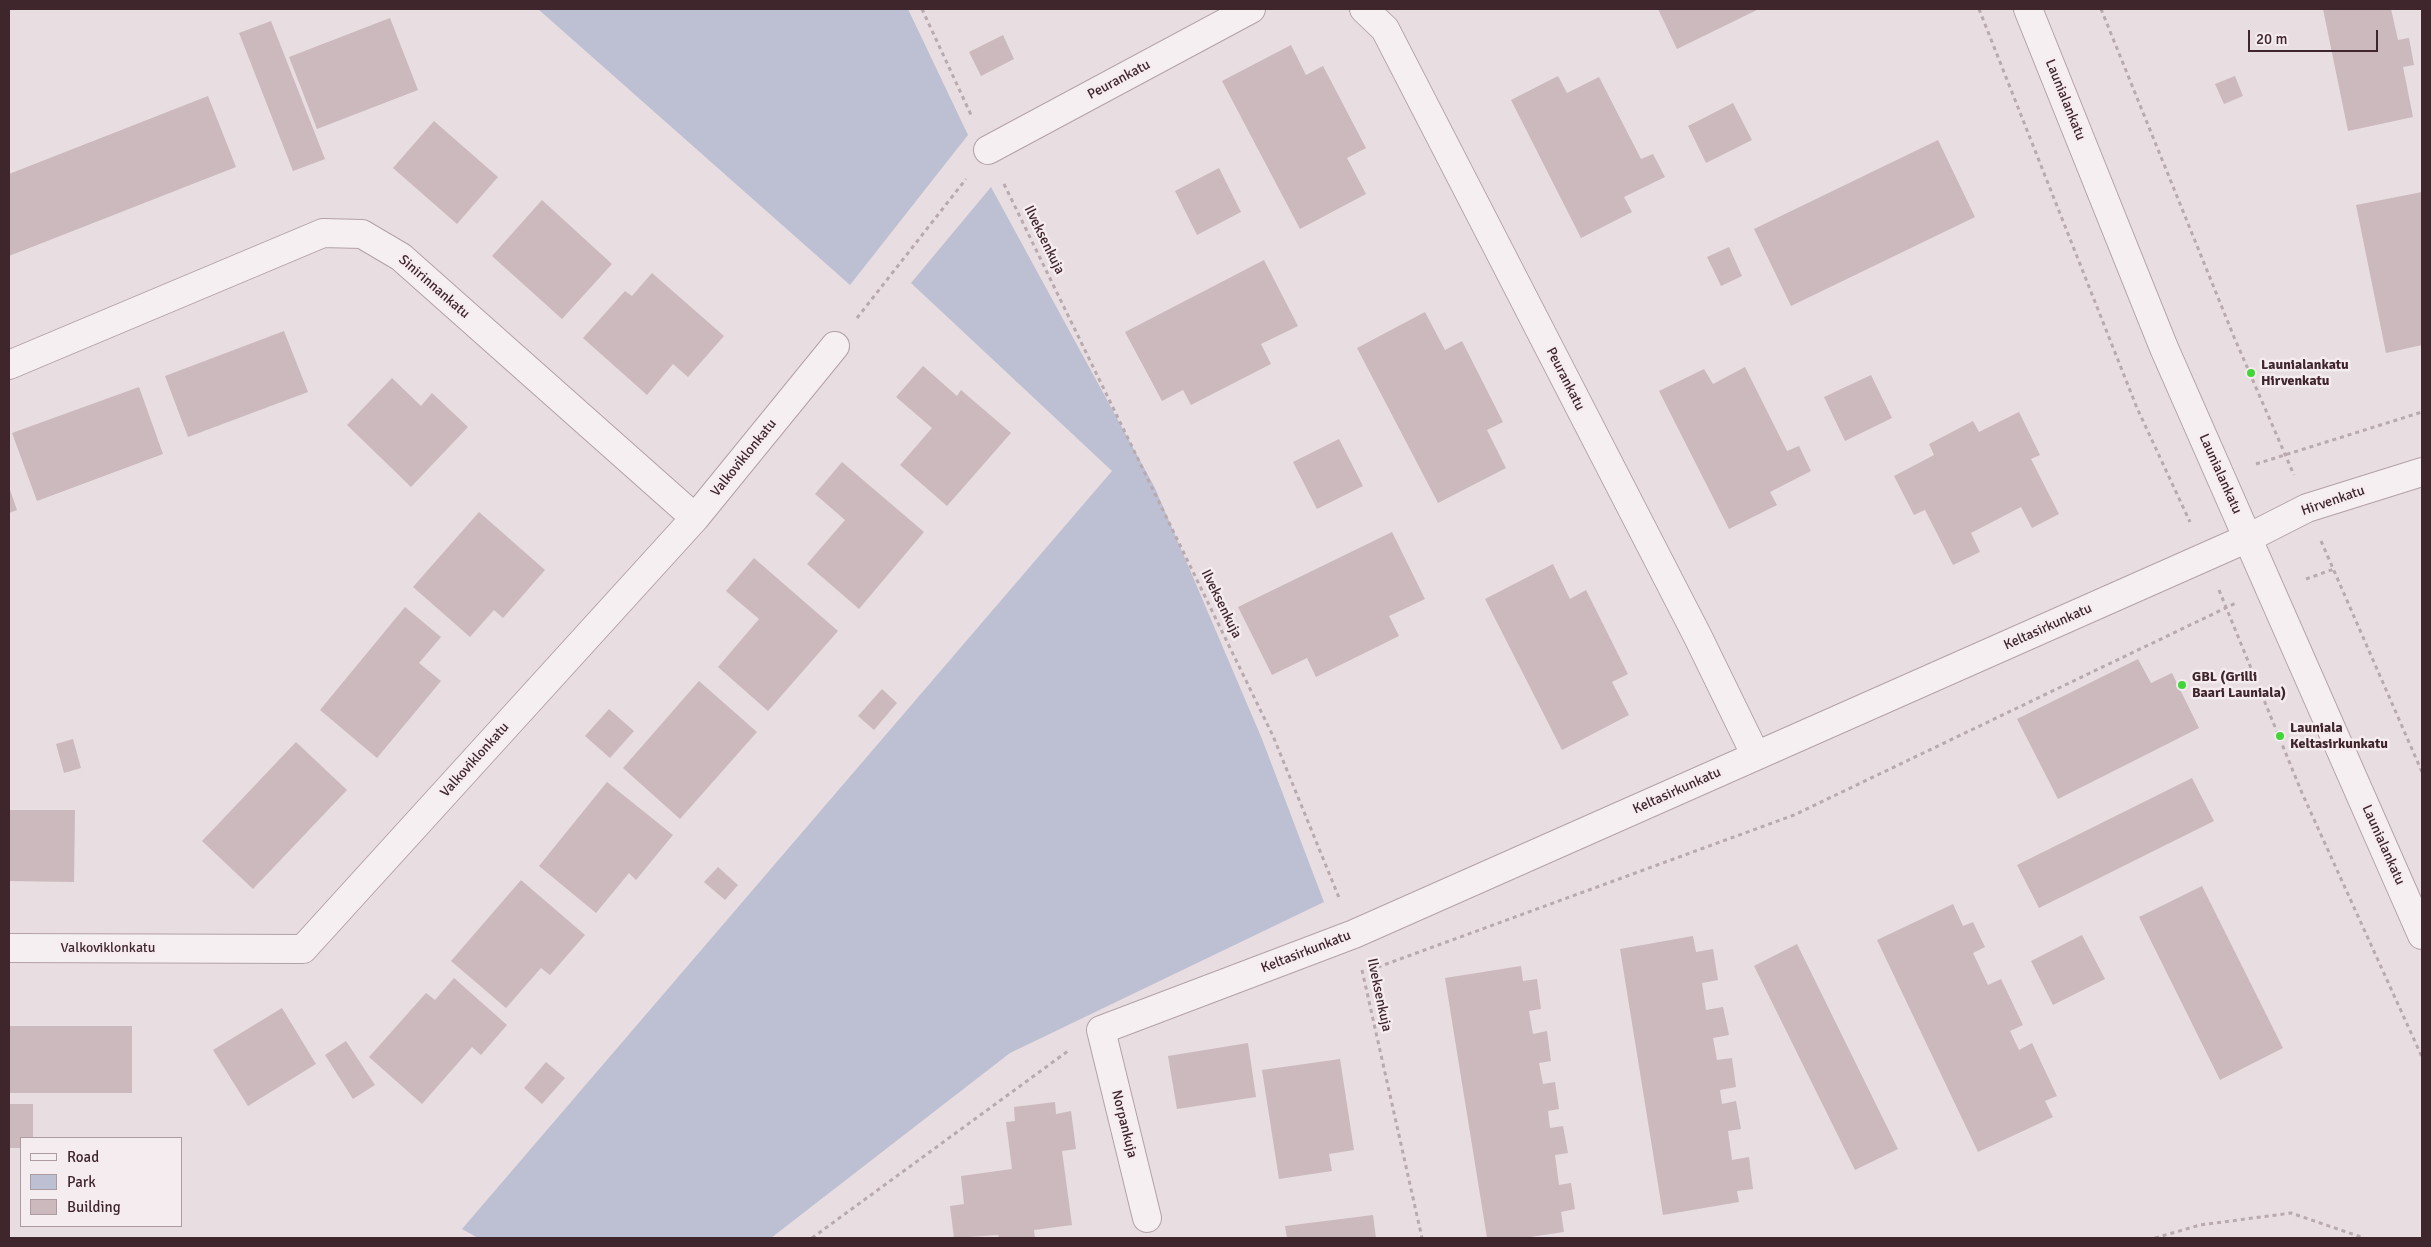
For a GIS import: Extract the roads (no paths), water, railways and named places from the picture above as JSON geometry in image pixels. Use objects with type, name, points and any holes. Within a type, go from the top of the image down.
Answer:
[{"type":"street","name":"Peurankatu","points":[[988,150],[1251,9]]},
{"type":"street","name":"Peurankatu","points":[[1364,9],[1384,29],[1693,628],[1756,756]]},
{"type":"street","name":"Launialankatu","points":[[2028,9],[2164,348],[2422,935]]},
{"type":"street","name":"Sinirinnankatu","points":[[9,365],[323,233],[362,234],[401,257],[695,518]]},
{"type":"street","name":"Valkoviklonkatu","points":[[9,948],[303,949],[695,518],[836,346]]},
{"type":"street","name":"Hirvenkatu","points":[[2248,538],[2307,508],[2422,472]]},
{"type":"street","name":"Keltasirkunkatu","points":[[1101,1030],[1354,934],[2248,538]]},
{"type":"street","name":"Norpankuja","points":[[1101,1030],[1147,1218]]},
{"type":"place","name":"Launialankatu Hirvenkatu","points":[[2251,373]]},
{"type":"place","name":"GBL (Grilli Baari Launiala)","points":[[2182,685]]},
{"type":"place","name":"Launiala Keltasirkunkatu","points":[[2280,736]]}]
